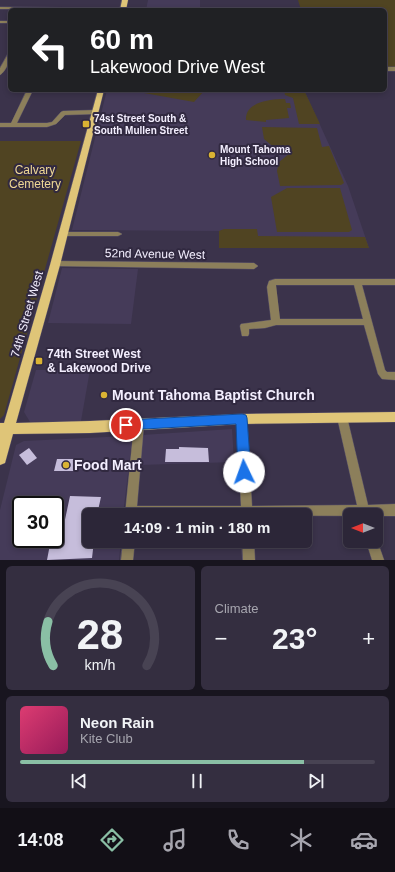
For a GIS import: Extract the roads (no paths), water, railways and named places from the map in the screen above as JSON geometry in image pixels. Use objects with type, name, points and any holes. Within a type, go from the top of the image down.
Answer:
[{"type":"main road","name":"74th Street West","points":[[0,460],[4,429],[55,264],[100,92]]},
{"type":"main road","points":[[4,429],[139,424],[242,418],[395,417]]},
{"type":"street","points":[[0,73],[2,66],[8,58]]},
{"type":"street","points":[[13,125],[29,92]]},
{"type":"street","points":[[0,125],[47,125],[54,123],[63,113],[95,112]]},
{"type":"street","points":[[63,234],[118,234]]},
{"type":"street","name":"52nd Avenue West","points":[[55,264],[254,266]]},
{"type":"street","points":[[276,322],[271,290],[273,282],[395,282]]},
{"type":"street","points":[[357,282],[381,371],[385,376],[395,376]]},
{"type":"street","points":[[245,334],[244,326],[260,326],[276,322],[368,322]]},
{"type":"street","points":[[342,417],[363,508]]},
{"type":"street","points":[[242,418],[247,508]]},
{"type":"street","points":[[132,508],[139,424]]},
{"type":"street","points":[[383,511],[395,510]]},
{"type":"street","points":[[312,513],[343,513]]},
{"type":"street","points":[[127,560],[128,548]]},
{"type":"street","points":[[248,548],[249,560]]},
{"type":"street","points":[[374,548],[378,560]]},
{"type":"place","name":"74st Street South & South Mullen Street","points":[[86,124]]},
{"type":"place","name":"Mount Tahoma High School","points":[[212,155]]},
{"type":"place","name":"74th Street West & Lakewood Drive","points":[[39,361]]},
{"type":"place","name":"Mount Tahoma Baptist Church","points":[[104,395]]},
{"type":"place","name":"Food Mart","points":[[66,465]]},
{"type":"park label","name":"Calvary Cemetery","points":[[35,177]]}]
